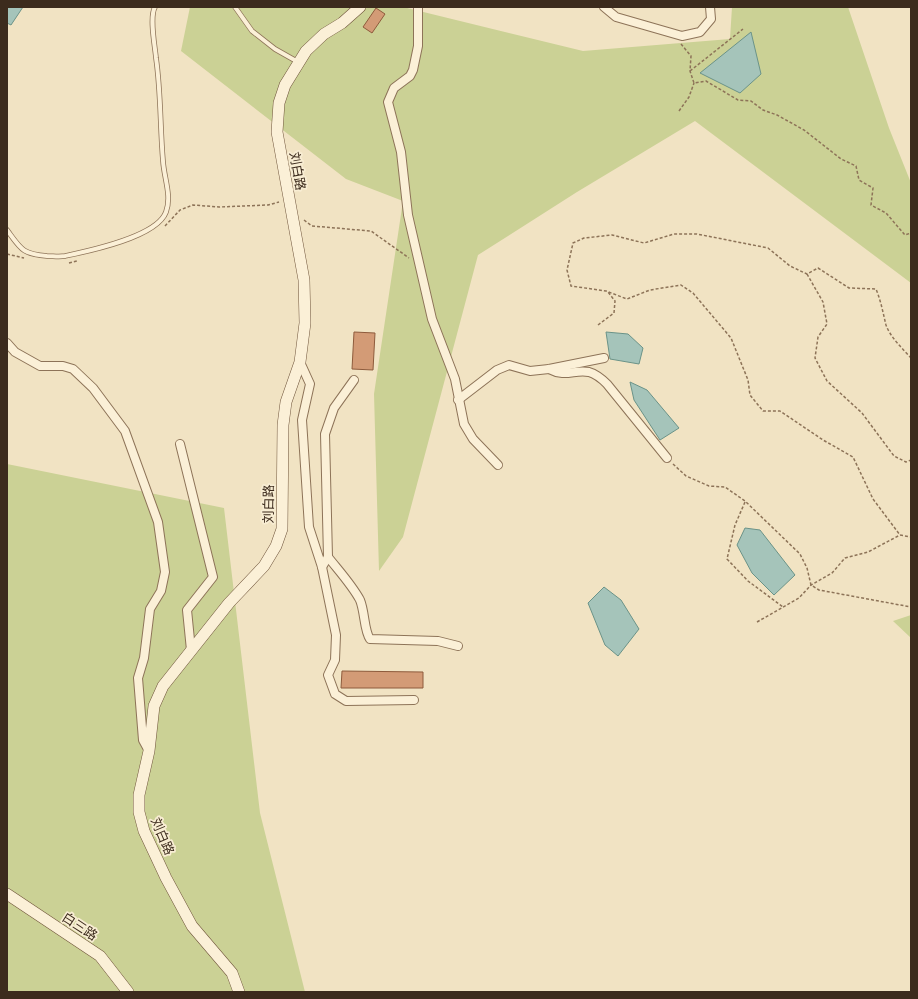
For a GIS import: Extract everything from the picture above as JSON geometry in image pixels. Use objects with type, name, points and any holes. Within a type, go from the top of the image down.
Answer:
[{"type":"street","name":"刘白路","points":[[240,992],[232,973],[192,926],[144,831],[139,812],[139,795],[149,751],[154,706],[163,686],[230,603],[264,566],[276,546],[282,529],[283,425],[286,402],[300,362],[306,323],[304,280],[299,247],[294,229],[277,132],[279,103],[284,85],[306,51],[324,34],[342,23],[360,7]]},
{"type":"street","points":[[418,7],[418,46],[413,70],[410,76],[394,88],[388,102],[401,152],[408,215],[432,319],[455,379],[464,424],[473,439],[498,465]]},
{"type":"street","points":[[604,7],[616,17],[682,36],[700,32],[711,19],[710,7]]},
{"type":"street","points":[[7,343],[15,352],[40,366],[63,366],[73,369],[93,388],[126,431],[158,522],[165,572],[161,591],[150,609],[144,658],[138,678],[143,740],[149,751]]},
{"type":"street","points":[[458,400],[497,370],[510,365],[530,371],[549,369],[604,358]]},
{"type":"street","points":[[300,362],[310,384],[302,420],[309,527],[322,567],[336,635],[335,660],[328,675],[335,694],[346,701],[414,700]]},
{"type":"street","points":[[549,369],[558,374],[588,372],[598,376],[607,384],[667,458]]},
{"type":"street","points":[[322,567],[328,557],[325,434],[334,408],[354,380]]},
{"type":"street","points":[[180,444],[213,577],[187,610],[191,650]]},
{"type":"street","points":[[328,557],[360,600],[366,619],[366,634],[370,639],[438,641],[458,646]]},
{"type":"street","name":"白三路","points":[[7,894],[100,956],[128,992]]},
{"type":"lane","points":[[7,230],[19,246],[30,255],[61,257],[113,245],[151,228],[166,213],[168,199],[163,162],[162,116],[153,33],[153,10],[155,7]]},
{"type":"lane","points":[[235,7],[252,31],[274,49],[299,62]]},
{"type":"path","points":[[690,71],[743,29]]},
{"type":"path","points":[[679,111],[688,97],[694,83],[690,71],[691,56],[681,45],[682,36]]},
{"type":"path","points":[[694,83],[706,81],[738,100],[751,101],[763,110],[777,115],[804,130],[841,158],[856,166],[859,180],[873,188],[871,205],[886,213],[905,235],[911,233]]},
{"type":"path","points":[[180,210],[193,205],[219,207],[268,205],[289,199]]},
{"type":"path","points":[[294,229],[299,216],[312,226],[371,231],[406,256],[421,271]]},
{"type":"path","points":[[911,460],[906,462],[894,456],[862,413],[827,381],[815,358],[818,338],[827,324],[823,302],[807,274],[790,266],[768,248],[697,234],[674,234],[644,242],[612,235],[584,238],[573,243],[567,270],[571,286],[606,290],[627,299],[650,290],[681,285],[693,293],[731,338],[748,380],[750,395],[763,411],[780,411],[823,440],[853,457],[873,499],[900,534],[911,537]]},
{"type":"path","points":[[807,274],[818,268],[849,288],[876,289],[883,306],[886,327],[911,358]]},
{"type":"path","points":[[598,326],[614,313],[615,301],[606,290]]},
{"type":"path","points":[[667,458],[686,476],[709,486],[725,487],[745,502],[800,554],[807,568],[811,585],[819,590],[911,607]]},
{"type":"path","points":[[745,502],[735,525],[727,559],[748,581],[783,607]]},
{"type":"path","points":[[757,622],[799,598],[811,585],[832,573],[845,558],[868,552],[900,534]]},
{"type":"green space","points":[[190,7],[403,7],[583,51],[730,39],[732,7],[848,7],[889,128],[911,183],[911,283],[695,121],[577,192],[478,255],[403,537],[379,571],[374,394],[403,201],[346,179],[181,51]]},
{"type":"green space","points":[[7,464],[224,508],[260,813],[305,992],[7,992]]},
{"type":"green space","points":[[911,615],[911,638],[893,621]]},
{"type":"water","points":[[7,7],[23,7],[11,25],[7,23]]},
{"type":"water","points":[[751,32],[761,74],[740,93],[700,73]]},
{"type":"water","points":[[606,332],[628,334],[643,348],[639,364],[610,359]]},
{"type":"water","points":[[630,382],[647,390],[679,428],[660,440],[634,400]]},
{"type":"water","points":[[745,528],[760,530],[795,575],[774,595],[752,573],[737,545]]},
{"type":"water","points":[[604,587],[621,600],[639,629],[618,656],[605,645],[588,603]]},
{"type":"building","points":[[376,8],[385,14],[372,33],[363,27]]},
{"type":"building","points":[[354,332],[375,333],[373,370],[352,369]]},
{"type":"building","points":[[342,671],[423,672],[423,688],[341,688]]}]
